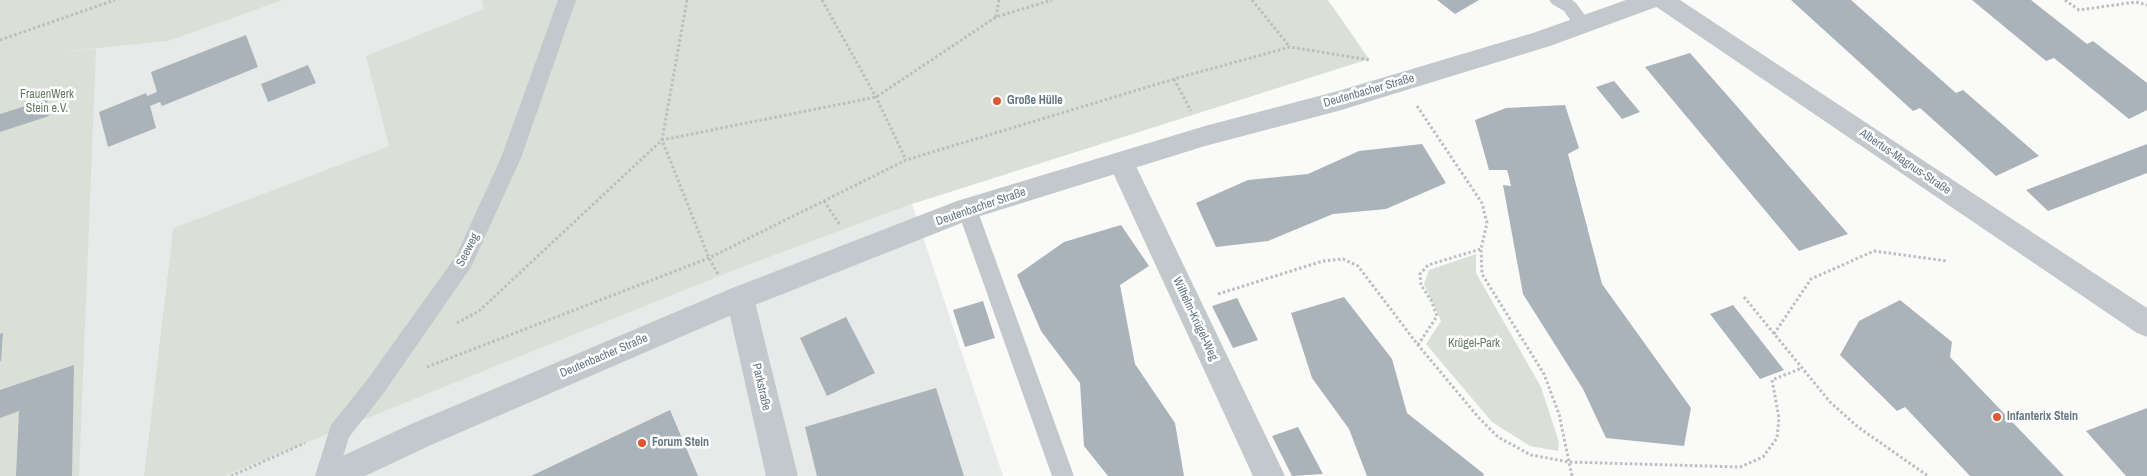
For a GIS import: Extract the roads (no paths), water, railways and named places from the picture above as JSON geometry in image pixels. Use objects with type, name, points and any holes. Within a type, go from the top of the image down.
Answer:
[{"type":"street","name":"Deutenbacher Straße","points":[[332,476],[420,435],[740,298],[967,210],[1205,136],[1401,82],[1584,26],[1652,0]]},
{"type":"street","name":"Albertus-Magnus-Straße","points":[[1662,0],[2147,324]]},
{"type":"street","name":"Wilhelm-Krügel-Weg","points":[[1121,162],[1269,476]]},
{"type":"street","name":"Parkstraße","points":[[740,298],[782,476]]},
{"type":"lane","name":"Seeweg","points":[[326,476],[339,432],[375,387],[464,261],[511,158],[567,0]]},
{"type":"lane","points":[[1558,0],[1570,7],[1584,26]]},
{"type":"lane","points":[[967,210],[1063,476]]},
{"type":"place","name":"Große Hülle","points":[[997,101]]},
{"type":"place","name":"Infanterix Stein","points":[[1997,417]]},
{"type":"place","name":"Forum Stein","points":[[642,443]]},
{"type":"park label","name":"FrauenWerk Stein e.V.","points":[[47,102]]},
{"type":"park label","name":"Krügel-Park","points":[[1474,344]]}]
